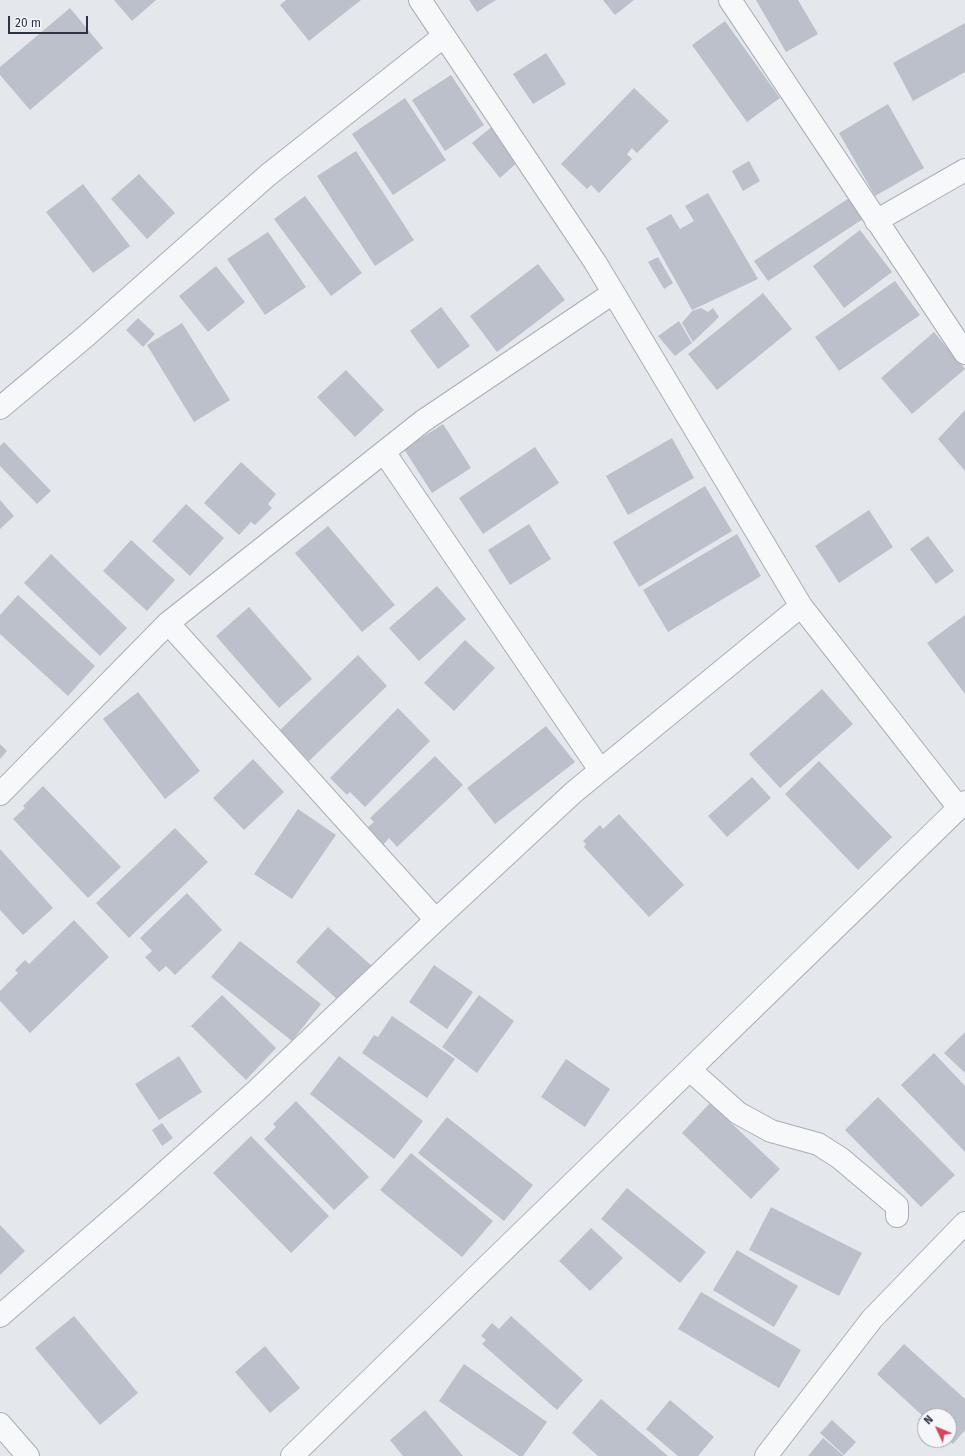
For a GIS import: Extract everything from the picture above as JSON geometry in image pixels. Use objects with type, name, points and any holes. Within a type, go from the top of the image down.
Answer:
[{"type":"street","points":[[292,1456],[962,805],[801,606],[595,262],[420,0]]},
{"type":"street","points":[[730,0],[965,353]]},
{"type":"street","points":[[0,408],[86,336],[268,175],[444,36]]},
{"type":"street","points":[[876,220],[965,170]]},
{"type":"street","points":[[0,794],[168,623],[423,421],[613,293]]},
{"type":"street","points":[[384,452],[600,770]]},
{"type":"street","points":[[0,1316],[134,1200],[249,1097],[574,792],[801,606]]},
{"type":"street","points":[[168,623],[436,920]]},
{"type":"street","points":[[690,1070],[738,1113],[771,1131],[818,1144],[840,1158],[897,1206],[897,1216]]},
{"type":"street","points":[[766,1456],[872,1319],[965,1223]]},
{"type":"street","points":[[0,1424],[28,1456]]},
{"type":"building","points":[[114,0],[156,0],[132,21]]},
{"type":"building","points":[[286,0],[361,0],[309,41],[280,5]]},
{"type":"building","points":[[469,0],[496,0],[477,12]]},
{"type":"building","points":[[603,0],[634,0],[615,15]]},
{"type":"building","points":[[756,0],[798,0],[818,34],[786,52]]},
{"type":"building","points":[[70,8],[103,48],[30,110],[0,75],[0,67]]},
{"type":"building","points":[[725,21],[780,98],[747,122],[692,45]]},
{"type":"building","points":[[965,23],[965,72],[913,101],[893,63]]},
{"type":"building","points":[[546,53],[566,84],[533,104],[513,74]]},
{"type":"building","points":[[451,75],[484,125],[445,151],[412,100]]},
{"type":"building","points":[[634,88],[669,121],[637,153],[632,148],[627,154],[632,159],[599,193],[591,185],[587,189],[561,164]]},
{"type":"building","points":[[405,98],[446,160],[393,195],[352,134]]},
{"type":"building","points":[[888,104],[924,168],[875,196],[839,133]]},
{"type":"building","points":[[494,125],[521,159],[500,178],[472,143]]},
{"type":"building","points":[[356,151],[414,240],[375,266],[317,176]]},
{"type":"building","points":[[749,161],[760,181],[743,191],[732,171]]},
{"type":"building","points":[[139,174],[175,213],[147,239],[111,199]]},
{"type":"building","points":[[83,184],[130,246],[93,273],[46,212]]},
{"type":"building","points":[[708,193],[758,279],[692,310],[646,228],[671,214],[680,229],[694,221],[685,206]]},
{"type":"building","points":[[305,196],[362,273],[331,296],[274,219]]},
{"type":"building","points":[[849,198],[863,219],[768,281],[754,261]]},
{"type":"building","points":[[860,230],[892,272],[844,308],[813,266]]},
{"type":"building","points":[[268,232],[306,287],[265,315],[227,259]]},
{"type":"building","points":[[658,257],[673,283],[664,289],[648,262]]},
{"type":"building","points":[[538,264],[565,300],[497,352],[470,316]]},
{"type":"building","points":[[216,266],[245,302],[208,332],[179,296]]},
{"type":"building","points":[[895,281],[920,315],[839,371],[815,337]]},
{"type":"building","points":[[763,293],[792,329],[717,390],[688,354]]},
{"type":"building","points":[[441,307],[470,346],[438,369],[410,331]]},
{"type":"building","points":[[701,308],[708,312],[713,308],[719,317],[693,342],[682,323],[692,311]]},
{"type":"building","points":[[138,318],[155,334],[143,347],[126,330]]},
{"type":"building","points":[[679,321],[692,343],[675,356],[658,336]]},
{"type":"building","points":[[182,323],[230,400],[194,422],[147,345]]},
{"type":"building","points":[[934,332],[965,369],[912,414],[881,378]]},
{"type":"building","points":[[346,370],[384,410],[355,437],[317,397]]},
{"type":"building","points":[[965,410],[965,471],[938,439]]},
{"type":"building","points":[[443,424],[471,468],[432,493],[404,449]]},
{"type":"building","points":[[672,438],[694,478],[628,515],[606,476]]},
{"type":"building","points":[[4,442],[51,491],[37,504],[0,466],[0,446]]},
{"type":"building","points":[[535,447],[559,483],[483,534],[459,498]]},
{"type":"building","points":[[241,462],[276,494],[268,504],[272,508],[255,525],[251,522],[239,535],[204,503]]},
{"type":"building","points":[[705,486],[732,531],[639,587],[613,542]]},
{"type":"building","points":[[0,500],[14,516],[0,529]]},
{"type":"building","points":[[186,504],[224,538],[190,576],[152,541]]},
{"type":"building","points":[[869,510],[893,547],[839,583],[815,546]]},
{"type":"building","points":[[529,524],[551,559],[510,585],[488,550]]},
{"type":"building","points":[[328,526],[395,605],[362,632],[295,553]]},
{"type":"building","points":[[737,534],[761,576],[668,632],[643,590]]},
{"type":"building","points":[[928,536],[954,571],[936,584],[910,549]]},
{"type":"building","points":[[131,540],[175,580],[147,611],[103,571]]},
{"type":"building","points":[[51,554],[127,628],[100,656],[24,583]]},
{"type":"building","points":[[437,586],[466,619],[419,661],[389,628]]},
{"type":"building","points":[[18,595],[95,666],[68,696],[0,634],[0,615]]},
{"type":"building","points":[[249,607],[312,679],[279,708],[216,636]]},
{"type":"building","points":[[965,615],[965,694],[927,643]]},
{"type":"building","points":[[465,640],[495,668],[454,711],[424,683]]},
{"type":"building","points":[[358,655],[387,686],[309,761],[280,730]]},
{"type":"building","points":[[822,689],[853,724],[780,788],[749,754]]},
{"type":"building","points":[[138,692],[200,771],[165,799],[103,719]]},
{"type":"building","points":[[398,708],[430,741],[365,807],[350,792],[347,795],[330,778]]},
{"type":"building","points":[[546,726],[575,762],[495,824],[467,788]]},
{"type":"building","points":[[0,744],[7,751],[0,759]]},
{"type":"building","points":[[435,756],[463,785],[397,847],[389,838],[383,845],[367,828],[374,822],[370,818]]},
{"type":"building","points":[[253,759],[284,792],[244,830],[213,798]]},
{"type":"building","points":[[819,761],[892,837],[858,870],[785,794]]},
{"type":"building","points":[[752,777],[771,798],[727,837],[708,816]]},
{"type":"building","points":[[43,786],[121,867],[88,898],[13,819],[25,808],[23,806]]},
{"type":"building","points":[[298,809],[336,835],[292,899],[254,874]]},
{"type":"building","points":[[619,814],[684,885],[649,917],[584,847],[586,844],[583,841],[600,825],[603,829]]},
{"type":"building","points":[[175,828],[208,862],[129,938],[96,903]]},
{"type":"building","points":[[0,849],[53,908],[23,935],[0,910]]},
{"type":"building","points":[[187,893],[222,930],[175,975],[166,966],[159,972],[145,957],[152,951],[140,938]]},
{"type":"building","points":[[74,920],[109,957],[30,1033],[0,1001],[0,991],[18,973],[15,970],[25,960],[29,964]]},
{"type":"building","points":[[328,927],[381,974],[349,1010],[296,962]]},
{"type":"building","points":[[240,941],[321,1004],[292,1041],[211,977]]},
{"type":"building","points":[[434,965],[473,992],[447,1029],[409,1002]]},
{"type":"building","points":[[222,995],[276,1048],[246,1080],[191,1026]]},
{"type":"building","points":[[479,995],[514,1021],[477,1073],[442,1047]]},
{"type":"building","points":[[392,1016],[455,1059],[427,1098],[362,1053],[374,1035],[378,1037]]},
{"type":"building","points":[[965,1032],[965,1073],[944,1053]]},
{"type":"building","points":[[934,1053],[965,1086],[965,1152],[901,1085]]},
{"type":"building","points":[[179,1056],[202,1092],[159,1120],[135,1084]]},
{"type":"building","points":[[339,1056],[423,1121],[394,1159],[310,1094]]},
{"type":"building","points":[[566,1059],[610,1089],[585,1127],[541,1097]]},
{"type":"building","points":[[878,1097],[955,1175],[921,1207],[845,1130]]},
{"type":"building","points":[[296,1101],[369,1177],[334,1210],[264,1139],[276,1127],[273,1124]]},
{"type":"building","points":[[710,1103],[780,1169],[751,1199],[682,1133]]},
{"type":"building","points":[[447,1117],[533,1185],[504,1221],[418,1153]]},
{"type":"building","points":[[162,1123],[173,1138],[162,1146],[152,1130]]},
{"type":"building","points":[[251,1136],[329,1216],[291,1253],[213,1173]]},
{"type":"building","points":[[411,1153],[493,1221],[462,1257],[380,1190]]},
{"type":"building","points":[[627,1188],[706,1252],[680,1283],[601,1219]]},
{"type":"building","points":[[771,1207],[862,1253],[839,1296],[749,1250]]},
{"type":"building","points":[[0,1225],[25,1251],[0,1275]]},
{"type":"building","points":[[591,1228],[623,1258],[590,1291],[559,1261]]},
{"type":"building","points":[[737,1250],[798,1286],[774,1327],[713,1290]]},
{"type":"building","points":[[701,1292],[801,1350],[779,1388],[678,1329]]},
{"type":"building","points":[[74,1316],[138,1393],[100,1425],[35,1348]]},
{"type":"building","points":[[511,1316],[583,1380],[557,1410],[482,1344],[486,1340],[481,1336],[492,1323],[499,1329]]},
{"type":"building","points":[[904,1344],[965,1399],[965,1430],[957,1439],[957,1408],[917,1408],[917,1411],[877,1374]]},
{"type":"building","points":[[265,1346],[300,1388],[270,1413],[235,1372]]},
{"type":"building","points":[[464,1364],[547,1422],[523,1456],[519,1456],[439,1401]]},
{"type":"building","points":[[601,1399],[668,1456],[598,1456],[572,1433]]},
{"type":"building","points":[[670,1400],[714,1437],[698,1456],[678,1456],[646,1429]]},
{"type":"building","points":[[425,1410],[463,1456],[403,1456],[390,1440]]},
{"type":"building","points":[[832,1420],[856,1442],[844,1455],[820,1433]]},
{"type":"building","points":[[823,1438],[844,1456],[808,1456]]}]
